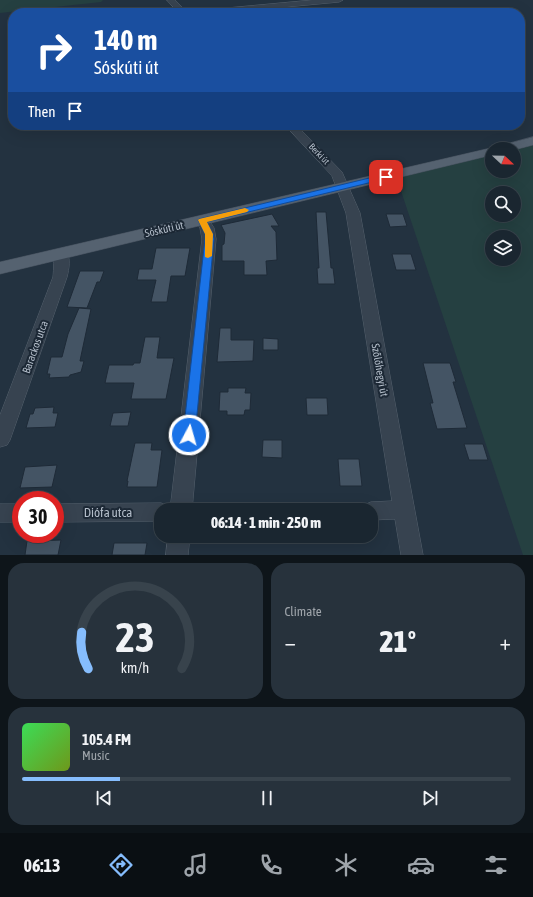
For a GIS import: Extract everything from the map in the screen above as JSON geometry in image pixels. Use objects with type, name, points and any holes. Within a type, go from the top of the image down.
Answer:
[{"type":"main road","points":[[521,144],[533,141]]},
{"type":"main road","name":"Sóskúti út","points":[[0,268],[485,153]]},
{"type":"street","points":[[171,0],[179,8]]},
{"type":"street","points":[[217,8],[271,3],[339,0]]},
{"type":"street","name":"Berki út","points":[[295,130],[338,175],[344,186]]},
{"type":"street","name":"Szőlőhegyi út","points":[[344,186],[353,213],[412,555]]},
{"type":"street","points":[[182,503],[209,239],[209,234],[202,220]]},
{"type":"street","name":"Barackos utca","points":[[0,440],[60,277],[62,266],[61,254]]},
{"type":"street","points":[[378,511],[404,510]]},
{"type":"street","name":"Diófa utca","points":[[64,513],[154,512]]},
{"type":"street","points":[[0,513],[12,513]]},
{"type":"street","points":[[177,555],[178,543]]},
{"type":"green space","points":[[0,0],[103,0],[101,2],[46,8],[8,8],[8,12],[0,13]]},
{"type":"green space","points":[[533,139],[533,555],[523,555],[399,185],[386,173],[485,150],[485,178],[521,178],[520,142]]},
{"type":"building","points":[[316,212],[326,212],[331,268],[333,268],[335,284],[318,284],[317,268],[319,268]]},
{"type":"building","points":[[272,214],[279,226],[271,226],[276,232],[277,260],[266,261],[267,275],[244,275],[244,261],[222,261],[222,245],[224,244],[225,233],[221,225]]},
{"type":"building","points":[[386,214],[403,214],[407,226],[390,227]]},
{"type":"building","points":[[156,248],[190,248],[185,276],[171,276],[167,302],[151,302],[156,280],[137,280],[139,269],[152,269]]},
{"type":"building","points":[[392,254],[411,254],[416,270],[396,270]]},
{"type":"building","points":[[80,271],[104,271],[100,282],[97,282],[87,308],[67,307]]},
{"type":"building","points":[[79,308],[91,309],[80,361],[84,361],[81,372],[70,375],[69,377],[49,378],[50,374],[47,374],[51,357],[62,357],[68,334]]},
{"type":"building","points":[[220,328],[231,328],[231,340],[254,340],[253,361],[217,362]]},
{"type":"building","points":[[145,337],[160,337],[157,358],[174,358],[166,399],[131,399],[134,383],[105,383],[109,365],[133,365],[134,363],[140,363]]},
{"type":"building","points":[[263,338],[278,339],[278,350],[263,350]]},
{"type":"building","points":[[423,363],[450,363],[456,382],[453,382],[467,428],[437,429],[430,403],[433,403]]},
{"type":"building","points":[[228,388],[246,388],[245,393],[251,393],[250,410],[245,410],[244,415],[227,415],[227,411],[219,411],[220,392],[228,392]]},
{"type":"building","points":[[306,398],[327,398],[328,415],[307,415]]},
{"type":"building","points":[[54,407],[53,413],[58,413],[55,427],[26,428],[30,414],[33,414],[35,408]]},
{"type":"building","points":[[131,412],[128,426],[110,426],[113,413]]},
{"type":"building","points":[[263,440],[282,440],[282,458],[262,457]]},
{"type":"building","points":[[135,443],[152,443],[151,450],[162,450],[157,487],[127,487]]},
{"type":"building","points":[[464,444],[483,444],[488,460],[469,460]]},
{"type":"building","points":[[338,459],[359,459],[362,486],[340,486]]},
{"type":"building","points":[[57,465],[52,487],[20,488],[25,467]]},
{"type":"building","points":[[27,543],[60,543],[58,555],[25,555]]},
{"type":"building","points":[[114,543],[147,543],[145,555],[112,555]]},
{"type":"slow traffic","points":[[208,256],[209,234],[202,220],[245,210]]},
{"type":"route","points":[[189,435],[209,239],[207,228],[202,220],[386,177]]}]
